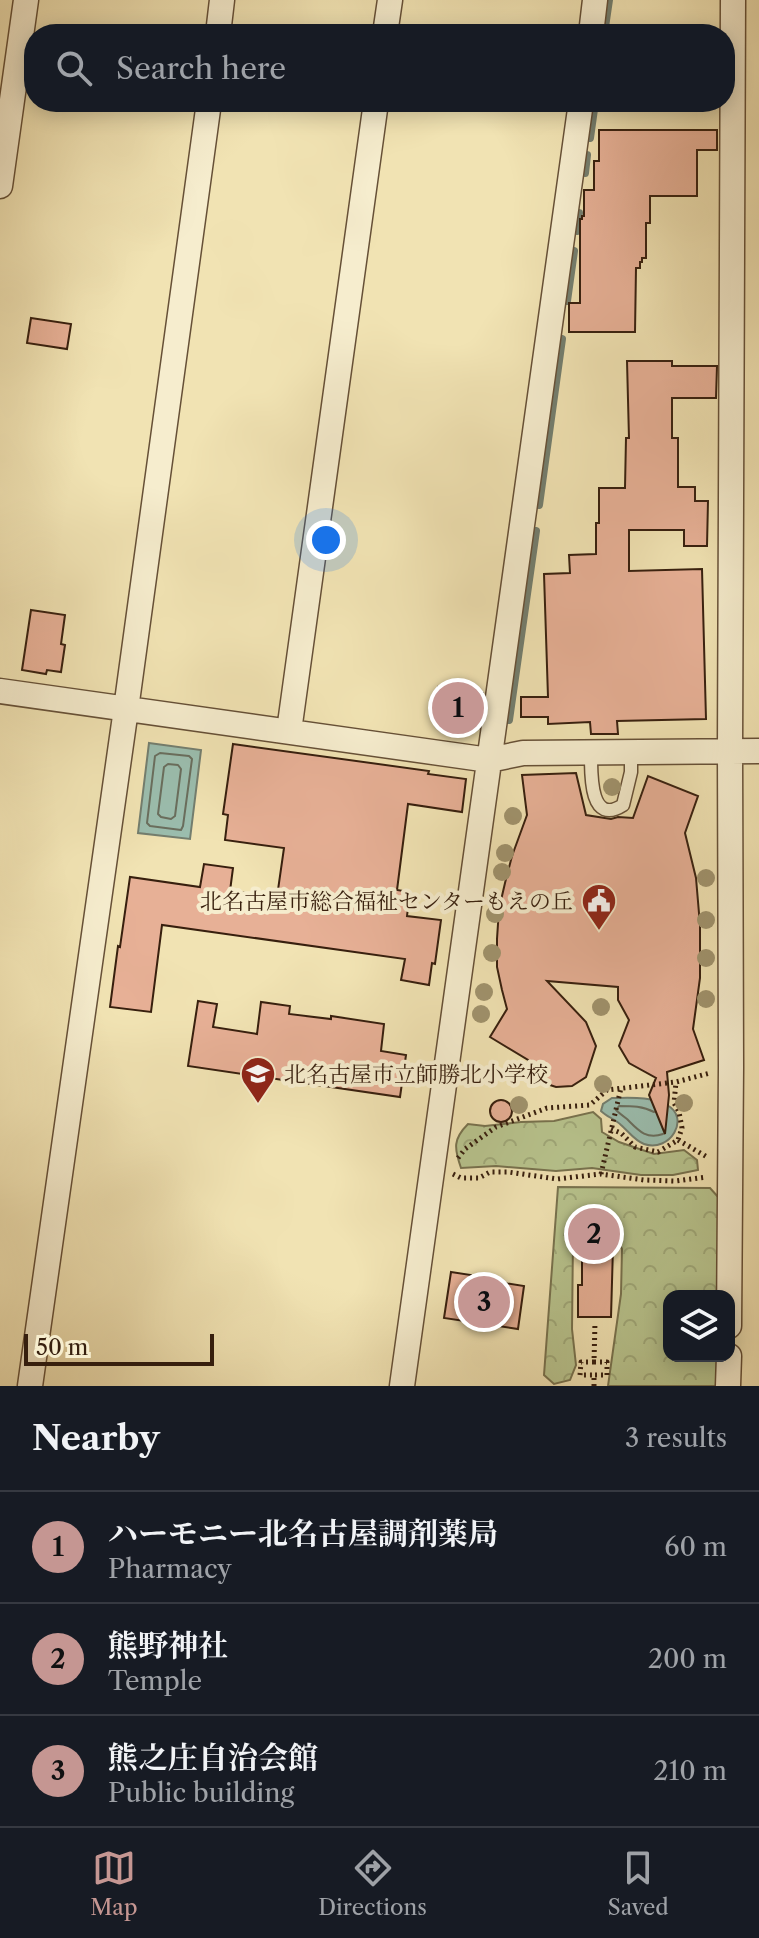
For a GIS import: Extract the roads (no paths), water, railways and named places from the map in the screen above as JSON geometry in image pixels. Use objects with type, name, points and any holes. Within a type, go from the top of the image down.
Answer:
[{"type":"street","points":[[0,186],[26,0]]},
{"type":"street","points":[[219,24],[222,0]]},
{"type":"street","points":[[386,24],[390,0]]},
{"type":"street","points":[[592,24],[595,0]]},
{"type":"street","points":[[733,0],[733,24]]},
{"type":"street","points":[[30,1386],[208,112]]},
{"type":"street","points":[[289,731],[375,112]]},
{"type":"street","points":[[402,1386],[440,1172],[489,760],[580,112]]},
{"type":"street","points":[[729,1290],[733,112]]},
{"type":"street","points":[[0,691],[489,760],[523,753],[759,751]]},
{"type":"street","points":[[728,1386],[729,1362]]},
{"type":"lane","points":[[591,752],[597,804],[603,810],[614,811],[623,805],[631,772],[631,752]]},
{"type":"water","points":[[149,743],[201,750],[190,839],[138,833]]},
{"type":"water","points":[[612,1098],[647,1099],[667,1105],[677,1118],[674,1133],[662,1144],[641,1143],[601,1111],[603,1104]]},
{"type":"waterway","points":[[605,24],[609,0]]},
{"type":"waterway","points":[[590,138],[594,112]]},
{"type":"waterway","points":[[585,173],[587,155]]},
{"type":"waterway","points":[[577,231],[579,213]]},
{"type":"waterway","points":[[567,301],[574,251]]},
{"type":"waterway","points":[[539,505],[562,339]]},
{"type":"waterway","points":[[509,720],[536,531]]},
{"type":"place","name":"ハーモニー北名古屋調剤薬局","points":[[458,708]]},
{"type":"place","name":"北名古屋市総合福祉センターもえの丘","points":[[599,932]]},
{"type":"place","name":"北名古屋市立師勝北小学校","points":[[258,1105]]},
{"type":"place","name":"熊野神社","points":[[594,1234]]},
{"type":"place","name":"熊之庄自治会館","points":[[484,1302]]}]
